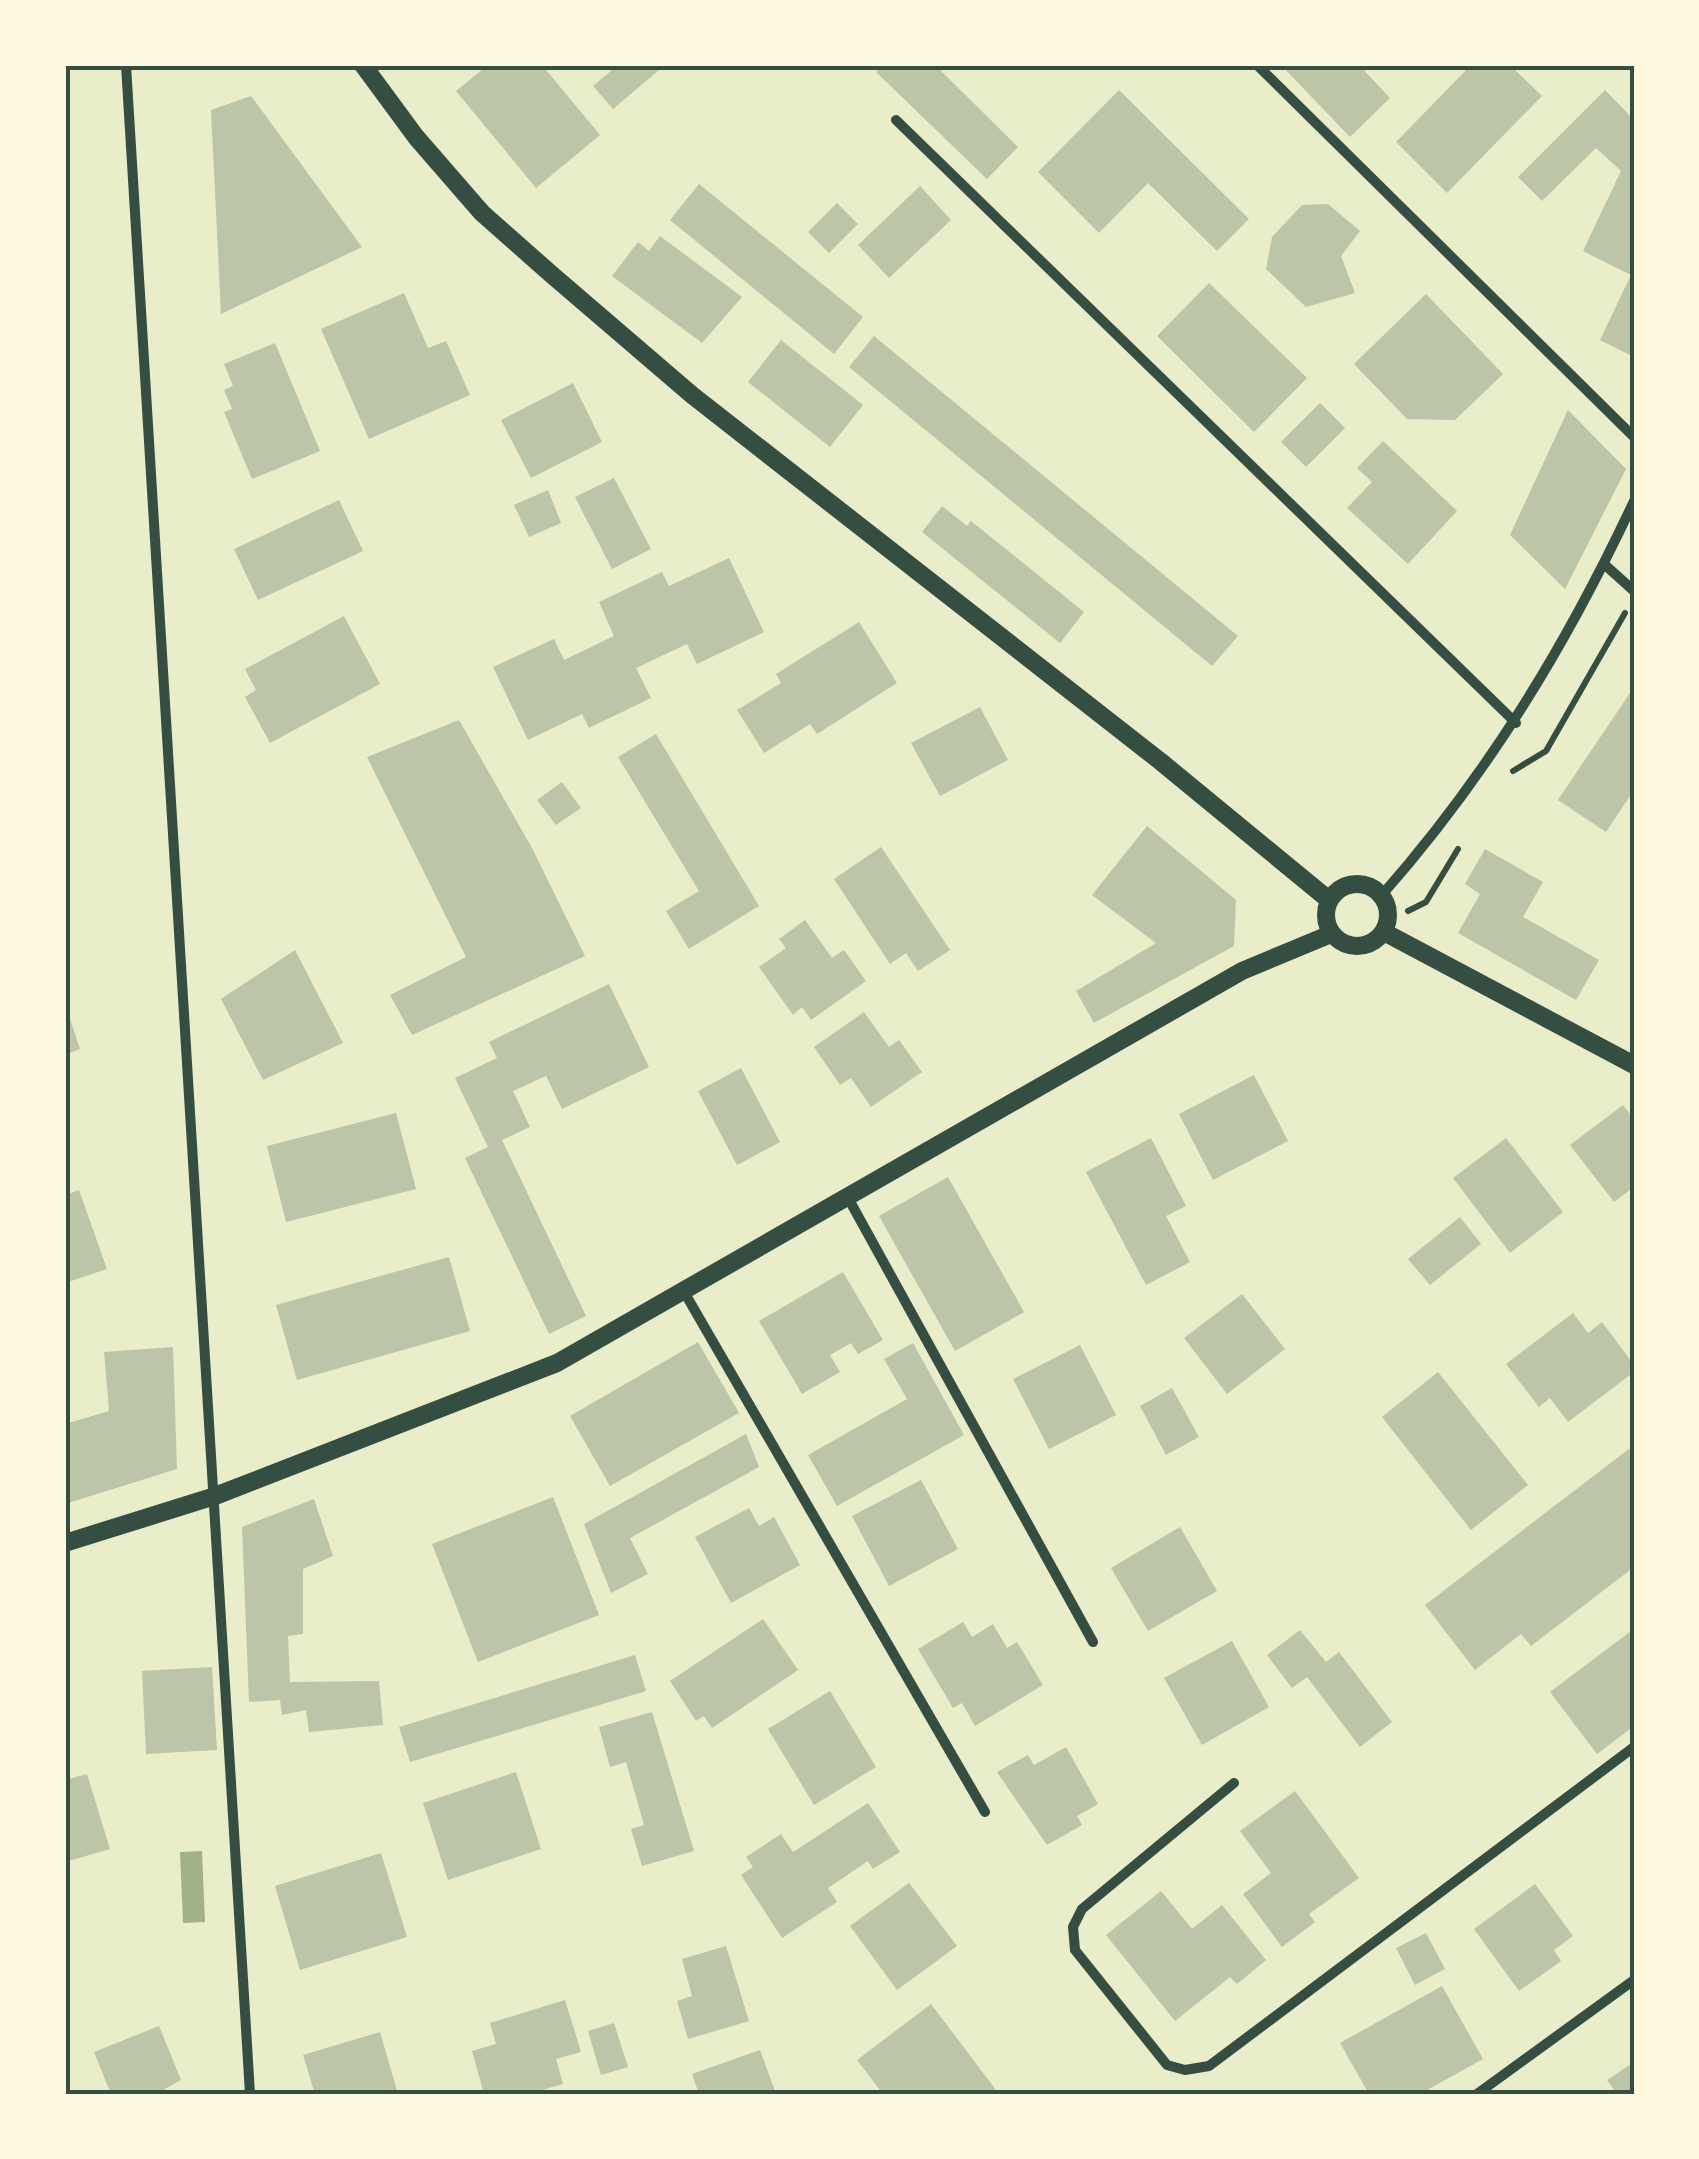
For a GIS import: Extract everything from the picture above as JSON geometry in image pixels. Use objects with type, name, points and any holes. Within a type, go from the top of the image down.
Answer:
[{"type":"street","points":[[126,65],[250,2094]]},
{"type":"street","points":[[364,65],[416,137],[482,213],[552,274],[692,395],[1160,761],[1329,900]]},
{"type":"street","points":[[1258,65],[1634,438]]},
{"type":"street","points":[[896,120],[1516,723]]},
{"type":"street","points":[[1381,896],[1434,836],[1516,723],[1634,502]]},
{"type":"street","points":[[1604,564],[1634,594]]},
{"type":"street","points":[[1354,884],[1364,884],[1381,896],[1386,926],[1364,946],[1351,947],[1331,934],[1326,923],[1329,900],[1354,884]]},
{"type":"street","points":[[1386,926],[1634,1065]]},
{"type":"street","points":[[65,1542],[215,1496],[557,1363],[1242,971],[1331,934]]},
{"type":"street","points":[[847,1196],[1093,1642]]},
{"type":"street","points":[[682,1290],[985,1812]]},
{"type":"street","points":[[1234,1783],[1082,1909],[1072,1928],[1075,1950],[1167,2065],[1185,2070],[1209,2066],[1634,1747]]},
{"type":"street","points":[[1477,2094],[1634,1980]]},
{"type":"path","points":[[1498,780],[1546,750],[1634,594]]},
{"type":"path","points":[[1386,926],[1426,902],[1462,842]]},
{"type":"shaded area","points":[[202,1851],[205,1922],[183,1923],[180,1852]]},
{"type":"building","points":[[488,65],[542,65],[600,135],[536,188],[456,91]]},
{"type":"building","points":[[618,65],[665,65],[613,109],[593,86]]},
{"type":"building","points":[[882,65],[935,65],[1018,147],[987,179],[876,72]]},
{"type":"building","points":[[1281,65],[1359,65],[1390,98],[1350,137]]},
{"type":"building","points":[[1471,65],[1510,65],[1542,96],[1447,193],[1396,142]]},
{"type":"building","points":[[1119,90],[1249,219],[1217,251],[1148,183],[1099,233],[1038,172]]},
{"type":"building","points":[[1605,90],[1634,120],[1634,357],[1600,340],[1631,275],[1583,251],[1621,171],[1596,148],[1542,201],[1518,177]]},
{"type":"building","points":[[251,96],[362,247],[221,314],[211,110]]},
{"type":"building","points":[[699,184],[863,317],[834,354],[670,220]]},
{"type":"building","points":[[920,186],[951,220],[889,278],[858,245]]},
{"type":"building","points":[[837,203],[858,224],[829,253],[808,232]]},
{"type":"building","points":[[1328,204],[1360,231],[1341,256],[1355,293],[1306,307],[1266,269],[1272,237],[1302,205]]},
{"type":"building","points":[[660,236],[742,297],[702,343],[612,276],[638,242],[649,251]]},
{"type":"building","points":[[1209,283],[1307,378],[1254,432],[1157,336]]},
{"type":"building","points":[[404,293],[428,348],[446,341],[470,395],[369,439],[321,329]]},
{"type":"building","points":[[1426,294],[1503,374],[1455,420],[1407,419],[1354,364]]},
{"type":"building","points":[[874,336],[1238,636],[1212,666],[849,367]]},
{"type":"building","points":[[781,340],[863,405],[830,447],[748,382]]},
{"type":"building","points":[[275,343],[320,451],[252,479],[224,412],[232,409],[224,390],[233,386],[224,364]]},
{"type":"building","points":[[573,383],[602,442],[531,478],[501,420]]},
{"type":"building","points":[[1320,403],[1345,428],[1306,467],[1281,442]]},
{"type":"building","points":[[1568,410],[1626,469],[1565,589],[1510,535]]},
{"type":"building","points":[[1383,441],[1457,511],[1408,564],[1347,508],[1372,482],[1357,468]]},
{"type":"building","points":[[614,478],[651,549],[612,569],[575,497]]},
{"type":"building","points":[[548,490],[561,523],[529,537],[514,505]]},
{"type":"building","points":[[339,500],[363,551],[258,600],[234,549]]},
{"type":"building","points":[[942,506],[967,526],[971,521],[1084,612],[1060,643],[922,532]]},
{"type":"building","points":[[729,558],[764,632],[697,664],[687,644],[636,668],[651,698],[589,728],[582,714],[528,740],[493,667],[554,639],[564,660],[614,636],[599,602],[662,572],[669,586]]},
{"type":"building","points":[[344,616],[380,684],[270,743],[245,697],[256,690],[245,669]]},
{"type":"building","points":[[859,622],[897,683],[817,734],[810,724],[764,753],[737,710],[781,683],[776,674]]},
{"type":"building","points":[[1634,687],[1634,790],[1606,832],[1558,800]]},
{"type":"building","points":[[980,707],[1008,760],[940,796],[911,743]]},
{"type":"building","points":[[459,720],[532,848],[585,956],[412,1035],[390,995],[466,957],[367,757]]},
{"type":"building","points":[[656,734],[759,906],[689,949],[666,911],[699,891],[618,757]]},
{"type":"building","points":[[562,782],[581,808],[556,825],[537,800]]},
{"type":"building","points":[[1147,826],[1236,900],[1234,946],[1094,1023],[1076,991],[1156,943],[1092,895]]},
{"type":"building","points":[[881,847],[950,950],[918,971],[906,953],[890,964],[834,879]]},
{"type":"building","points":[[1485,849],[1543,882],[1523,917],[1599,960],[1576,1000],[1458,933],[1480,894],[1465,884]]},
{"type":"building","points":[[805,920],[832,958],[844,950],[866,981],[811,1020],[802,1007],[793,1015],[759,967],[786,948],[779,939]]},
{"type":"building","points":[[295,950],[343,1043],[263,1080],[221,999]]},
{"type":"building","points":[[609,984],[649,1067],[562,1109],[546,1076],[513,1091],[530,1127],[502,1140],[586,1316],[549,1334],[465,1158],[488,1147],[455,1078],[497,1058],[489,1042]]},
{"type":"building","points":[[65,1004],[80,1049],[65,1055]]},
{"type":"building","points":[[864,1012],[889,1047],[899,1040],[922,1072],[871,1107],[851,1078],[840,1085],[814,1047]]},
{"type":"building","points":[[741,1068],[780,1142],[737,1165],[698,1091]]},
{"type":"building","points":[[1254,1075],[1288,1141],[1213,1180],[1179,1114]]},
{"type":"building","points":[[1623,1105],[1634,1119],[1634,1187],[1614,1202],[1570,1145]]},
{"type":"building","points":[[396,1113],[416,1189],[286,1222],[267,1146]]},
{"type":"building","points":[[1151,1138],[1186,1206],[1166,1216],[1190,1262],[1146,1285],[1086,1172]]},
{"type":"building","points":[[1506,1138],[1563,1212],[1510,1253],[1453,1178]]},
{"type":"building","points":[[948,1177],[1024,1312],[955,1351],[879,1216]]},
{"type":"building","points":[[79,1190],[107,1269],[65,1283],[65,1195]]},
{"type":"building","points":[[1460,1217],[1481,1244],[1430,1285],[1408,1259]]},
{"type":"building","points":[[449,1257],[470,1331],[297,1380],[276,1305]]},
{"type":"building","points":[[843,1272],[883,1340],[858,1354],[851,1343],[830,1355],[840,1372],[802,1394],[759,1321]]},
{"type":"building","points":[[1242,1294],[1285,1349],[1227,1394],[1184,1338]]},
{"type":"building","points":[[1573,1313],[1588,1333],[1602,1322],[1634,1365],[1634,1372],[1568,1422],[1550,1398],[1539,1407],[1506,1364]]},
{"type":"building","points":[[698,1342],[739,1413],[610,1486],[570,1416]]},
{"type":"building","points":[[913,1343],[964,1435],[837,1506],[808,1455],[907,1399],[884,1359]]},
{"type":"building","points":[[1080,1345],[1116,1415],[1049,1449],[1013,1379]]},
{"type":"building","points":[[173,1347],[177,1469],[65,1504],[65,1424],[109,1411],[104,1352]]},
{"type":"building","points":[[1438,1372],[1528,1485],[1471,1530],[1382,1417]]},
{"type":"building","points":[[1172,1388],[1199,1437],[1166,1455],[1140,1406]]},
{"type":"building","points":[[746,1434],[759,1467],[630,1538],[648,1574],[611,1593],[584,1524]]},
{"type":"building","points":[[1634,1445],[1634,1567],[1531,1646],[1521,1634],[1475,1670],[1425,1605]]},
{"type":"building","points":[[921,1480],[958,1549],[889,1586],[852,1516]]},
{"type":"building","points":[[553,1497],[599,1615],[478,1662],[432,1544]]},
{"type":"building","points":[[314,1499],[333,1556],[303,1569],[303,1634],[288,1636],[290,1682],[379,1681],[383,1725],[309,1732],[306,1710],[282,1715],[280,1700],[249,1702],[242,1527]]},
{"type":"building","points":[[749,1508],[759,1526],[774,1517],[800,1565],[731,1603],[695,1537]]},
{"type":"building","points":[[1180,1527],[1217,1591],[1148,1631],[1111,1568]]},
{"type":"building","points":[[763,1619],[798,1670],[712,1728],[704,1716],[696,1721],[670,1681]]},
{"type":"building","points":[[963,1622],[972,1637],[993,1624],[1007,1648],[1017,1642],[1043,1685],[975,1726],[962,1703],[953,1708],[918,1649]]},
{"type":"building","points":[[1300,1630],[1326,1662],[1339,1652],[1392,1722],[1360,1747],[1307,1677],[1292,1688],[1267,1655]]},
{"type":"building","points":[[1631,1631],[1634,1726],[1597,1754],[1550,1692]]},
{"type":"building","points":[[1232,1641],[1269,1707],[1202,1745],[1164,1678]]},
{"type":"building","points":[[635,1655],[646,1691],[410,1762],[399,1727]]},
{"type":"building","points":[[212,1667],[217,1750],[146,1754],[142,1671]]},
{"type":"building","points":[[830,1691],[876,1767],[814,1805],[768,1729]]},
{"type":"building","points":[[652,1712],[694,1851],[642,1866],[631,1829],[644,1825],[626,1762],[610,1767],[599,1727]]},
{"type":"building","points":[[1066,1747],[1098,1804],[1077,1816],[1082,1825],[1047,1845],[997,1772],[1028,1755],[1034,1765]]},
{"type":"building","points":[[516,1772],[541,1849],[448,1880],[423,1803]]},
{"type":"building","points":[[87,1774],[110,1849],[65,1862],[65,1780]]},
{"type":"building","points":[[1295,1791],[1359,1878],[1309,1914],[1315,1922],[1282,1947],[1243,1894],[1271,1873],[1240,1831]]},
{"type":"building","points":[[868,1803],[900,1852],[873,1869],[868,1861],[828,1888],[837,1902],[782,1938],[741,1875],[753,1867],[746,1857],[781,1834],[793,1852]]},
{"type":"building","points":[[381,1853],[407,1937],[300,1970],[275,1886]]},
{"type":"building","points":[[909,1883],[957,1946],[897,1990],[850,1926]]},
{"type":"building","points":[[1535,1884],[1573,1936],[1554,1950],[1561,1961],[1519,1991],[1474,1929]]},
{"type":"building","points":[[1161,1891],[1192,1929],[1222,1905],[1266,1960],[1237,1984],[1230,1977],[1175,2021],[1106,1935]]},
{"type":"building","points":[[1426,1933],[1445,1969],[1415,1985],[1396,1948]]},
{"type":"building","points":[[726,1946],[749,2021],[688,2039],[677,2001],[692,1996],[682,1959]]},
{"type":"building","points":[[1442,1986],[1483,2059],[1420,2094],[1369,2094],[1340,2043]]},
{"type":"building","points":[[565,2000],[581,2052],[556,2059],[563,2084],[528,2094],[484,2094],[472,2051],[496,2044],[490,2023]]},
{"type":"building","points":[[931,2004],[999,2094],[883,2094],[857,2060]]},
{"type":"building","points":[[614,2023],[628,2067],[601,2075],[588,2031]]},
{"type":"building","points":[[159,2026],[181,2080],[156,2094],[111,2094],[94,2052]]},
{"type":"building","points":[[380,2032],[398,2094],[315,2094],[303,2055]]},
{"type":"building","points":[[760,2050],[776,2094],[699,2094],[692,2074]]},
{"type":"building","points":[[1634,2062],[1634,2094],[1617,2094],[1607,2080]]}]
